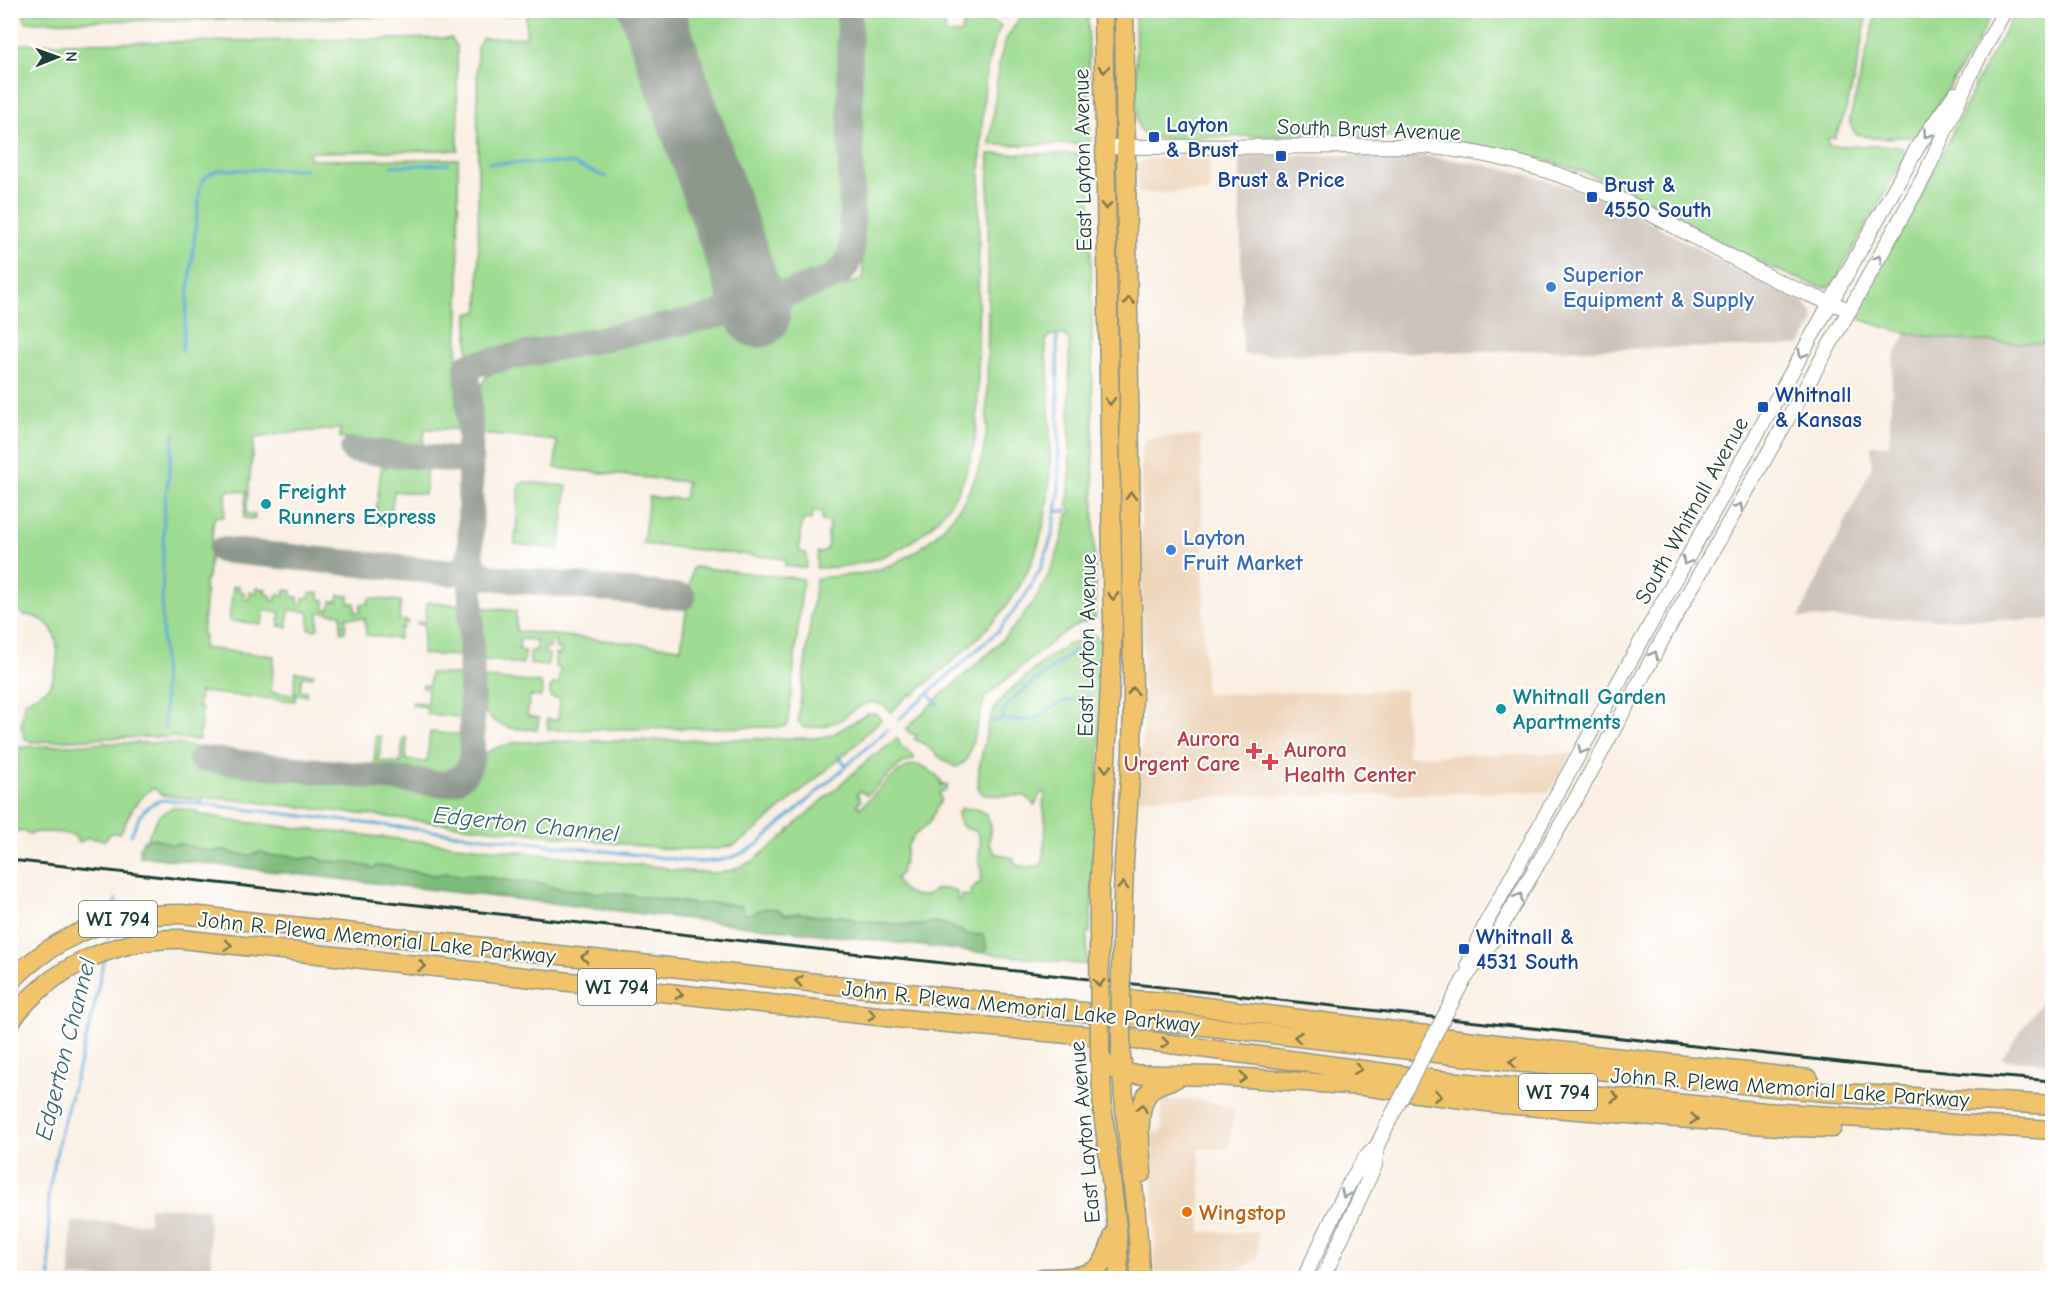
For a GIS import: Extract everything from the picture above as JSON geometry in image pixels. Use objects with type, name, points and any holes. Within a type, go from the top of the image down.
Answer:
[{"type":"main road","name":"East Layton Avenue","points":[[1103,10],[1113,626],[1099,896],[1100,1060],[1103,1112],[1117,1228],[1119,1278]]},
{"type":"main road","name":"East Layton Avenue","points":[[1124,10],[1133,696],[1121,969],[1131,997],[1122,1066],[1139,1238],[1140,1278]]},
{"type":"main road","name":"John R. Plewa Memorial Lake Parkway","points":[[10,982],[27,965],[58,943],[82,931],[135,916],[181,914],[228,917],[1514,1062],[1824,1092],[2052,1105]]},
{"type":"main road","name":"John R. Plewa Memorial Lake Parkway","points":[[10,1022],[25,1004],[51,981],[79,964],[112,950],[154,940],[170,939],[914,1020],[1156,1042],[1469,1083],[1766,1112],[2052,1131]]},
{"type":"main road","points":[[1100,1025],[1108,1011],[1131,997],[1505,1045],[2052,1105]]},
{"type":"main road","points":[[1100,1060],[1109,1066],[1184,1076],[1363,1086],[1503,1104],[1790,1127],[2052,1131]]},
{"type":"main road","points":[[1100,1060],[1119,1163],[1130,1278]]},
{"type":"main road","points":[[1139,1238],[1144,1209],[1140,1113],[1143,1100],[1151,1089],[1184,1076]]},
{"type":"main road","points":[[1042,1278],[1086,1274],[1099,1267],[1107,1255],[1117,1228]]},
{"type":"street","name":"South Whitnall Avenue","points":[[1462,981],[1496,936],[1581,790],[1667,631],[1720,542],[1850,310],[1925,174],[1972,69],[2005,10]]},
{"type":"street","name":"South Whitnall Avenue","points":[[1304,1278],[1350,1182],[1365,1158],[1377,1146],[1462,981],[1485,925],[1702,532],[1920,143],[1972,69]]},
{"type":"street","name":"South Brust Avenue","points":[[1106,147],[1423,147],[1475,153],[1562,176],[1611,195],[1762,273],[1850,310]]},
{"type":"street","points":[[1702,532],[1720,542]]},
{"type":"street","name":"South Whitnall Avenue","points":[[1323,1278],[1375,1165],[1377,1146]]},
{"type":"shaded area","points":[[1172,155],[1209,156],[1210,192],[1138,193],[1137,168],[1139,164],[1146,159]]},
{"type":"shaded area","points":[[1239,156],[1425,156],[1480,164],[1522,173],[1583,192],[1631,212],[1736,270],[1805,303],[1813,313],[1814,322],[1800,346],[1243,355]]},
{"type":"shaded area","points":[[1907,331],[1937,338],[1974,342],[2052,343],[2052,620],[1799,618],[1872,467],[1871,445],[1889,445],[1893,359]]},
{"type":"shaded area","points":[[1201,436],[1205,694],[1405,690],[1407,756],[1572,753],[1550,792],[1138,798],[1143,730],[1141,450],[1147,438]]},
{"type":"shaded area","points":[[2052,987],[2052,1063],[2001,1059]]},
{"type":"shaded area","points":[[1162,1100],[1197,1100],[1219,1104],[1234,1110],[1229,1148],[1201,1149],[1198,1152],[1201,1232],[1258,1232],[1258,1259],[1239,1270],[1155,1273],[1152,1133],[1162,1132]]},
{"type":"shaded area","points":[[149,1207],[208,1209],[212,1278],[70,1278],[71,1222],[149,1223]]},
{"type":"green space","points":[[521,10],[520,15],[25,22],[23,11]]},
{"type":"green space","points":[[1909,10],[1994,11],[1970,54],[1917,137],[1873,138],[1856,134],[1850,124],[1850,118],[1875,19],[1880,11],[1908,13]]},
{"type":"green space","points":[[526,11],[628,11],[723,282],[723,290],[714,304],[700,309],[468,353],[468,314],[479,311],[477,48],[482,38],[526,37]]},
{"type":"green space","points":[[674,11],[838,11],[841,240],[836,257],[824,268],[791,281],[779,280],[765,269]]},
{"type":"green space","points":[[859,11],[1010,11],[1006,18],[962,12],[947,12],[945,15],[945,34],[961,34],[966,18],[989,20],[1001,26],[990,57],[984,99],[980,187],[977,420],[972,453],[962,482],[948,507],[928,528],[905,546],[878,558],[849,566],[816,568],[818,552],[821,553],[827,549],[829,522],[822,521],[822,512],[813,511],[811,520],[805,519],[802,522],[799,551],[807,554],[806,568],[785,566],[785,559],[643,544],[649,497],[684,499],[687,482],[555,468],[557,441],[482,434],[481,386],[487,376],[499,371],[732,324],[773,312],[863,279]]},
{"type":"green space","points":[[1024,11],[1088,11],[1090,144],[990,145],[999,63],[1005,41]]},
{"type":"green space","points":[[1135,11],[1866,11],[1850,96],[1834,138],[1828,138],[1828,146],[1895,146],[1903,148],[1907,154],[1834,282],[1828,287],[1823,287],[1763,264],[1621,188],[1591,175],[1538,158],[1485,147],[1375,136],[1148,137],[1141,132],[1137,122]]},
{"type":"green space","points":[[2016,11],[2052,11],[2052,343],[1977,341],[1925,336],[1876,325],[1853,316],[1929,181],[1978,79]]},
{"type":"green space","points":[[451,38],[457,47],[458,150],[311,152],[309,157],[321,160],[458,159],[459,429],[425,429],[423,446],[340,438],[340,429],[254,438],[246,513],[255,515],[255,519],[244,518],[246,492],[227,490],[224,517],[214,517],[208,577],[204,592],[206,592],[203,648],[274,656],[271,692],[294,694],[296,672],[314,674],[313,677],[302,676],[300,690],[306,691],[306,695],[296,694],[295,701],[200,692],[198,708],[202,708],[199,740],[176,737],[160,738],[161,735],[158,737],[32,742],[25,739],[21,727],[24,703],[50,685],[55,670],[57,648],[51,629],[45,622],[35,617],[22,615],[21,612],[11,611],[11,44]]},
{"type":"green space","points":[[989,154],[1090,154],[1095,619],[1081,623],[1060,635],[985,697],[969,754],[965,762],[956,767],[914,739],[917,735],[906,729],[934,702],[938,704],[936,700],[981,660],[1020,620],[1036,598],[1060,546],[1067,515],[1071,513],[1068,507],[1070,477],[1069,340],[1064,335],[1050,335],[1046,340],[1050,430],[1048,494],[1043,526],[1034,556],[1020,586],[999,615],[979,637],[891,712],[882,705],[874,703],[865,704],[827,726],[804,728],[798,720],[816,579],[870,572],[916,551],[935,536],[952,517],[966,497],[976,474],[984,450],[987,425]]},
{"type":"green space","points":[[388,465],[426,469],[426,491],[424,494],[394,491],[390,522],[388,524],[375,523],[381,469]]},
{"type":"green space","points":[[525,482],[567,486],[560,550],[515,544],[515,534],[520,533],[516,532],[519,485]]},
{"type":"green space","points":[[694,567],[803,579],[788,723],[784,727],[548,730],[547,719],[558,720],[560,699],[550,697],[553,684],[559,684],[560,668],[555,667],[555,654],[560,655],[561,649],[555,648],[556,642],[551,642],[550,648],[545,648],[544,653],[549,654],[546,666],[530,664],[530,651],[536,651],[536,640],[520,639],[519,650],[525,651],[522,664],[486,660],[482,657],[481,607],[516,611],[516,631],[681,648]]},
{"type":"green space","points":[[234,586],[239,586],[239,591],[244,592],[244,599],[249,599],[250,592],[256,593],[256,588],[266,589],[265,594],[271,595],[272,601],[276,601],[276,595],[284,595],[285,590],[292,591],[292,597],[298,597],[298,604],[302,605],[303,598],[309,598],[310,593],[319,593],[319,599],[325,600],[325,609],[330,609],[331,601],[338,601],[339,595],[349,596],[349,603],[355,603],[355,612],[360,612],[361,604],[368,604],[369,598],[401,601],[399,620],[408,621],[408,623],[404,623],[403,629],[400,628],[399,639],[366,635],[365,619],[346,617],[345,632],[341,632],[341,614],[319,612],[316,630],[309,629],[309,612],[289,610],[287,627],[279,626],[280,612],[264,611],[262,624],[229,621]]},
{"type":"green space","points":[[427,602],[462,605],[463,655],[422,654],[424,625],[417,624],[417,622],[425,622]]},
{"type":"green space","points":[[1086,635],[1095,636],[1101,644],[1102,706],[1090,933],[1087,933],[1087,965],[984,953],[986,951],[971,935],[938,922],[924,925],[893,924],[854,920],[844,916],[798,913],[786,915],[776,909],[765,908],[748,915],[741,906],[720,903],[694,904],[616,893],[557,888],[540,883],[470,874],[436,875],[388,866],[374,868],[345,862],[324,861],[315,857],[301,859],[287,855],[277,857],[235,854],[224,850],[209,851],[179,844],[171,845],[154,839],[146,840],[158,817],[173,807],[197,811],[197,814],[224,818],[224,820],[668,868],[668,870],[716,873],[729,871],[753,861],[789,832],[875,754],[877,755],[897,738],[901,746],[914,756],[914,759],[901,764],[867,795],[860,791],[857,794],[861,800],[857,804],[860,808],[894,776],[909,766],[924,767],[936,775],[941,786],[942,783],[948,785],[946,790],[939,794],[941,800],[928,824],[908,844],[901,873],[896,879],[903,889],[911,894],[924,896],[935,890],[945,889],[957,892],[957,900],[960,901],[961,895],[968,897],[971,895],[970,890],[981,882],[982,874],[979,861],[980,840],[976,831],[965,828],[959,822],[958,813],[961,808],[977,809],[986,814],[991,826],[989,844],[995,853],[1013,858],[1016,865],[1027,867],[1042,865],[1046,826],[1043,803],[1046,793],[1040,794],[1035,805],[1025,796],[985,795],[978,787],[979,769],[989,720],[998,703],[1045,660],[1067,645],[1081,641]]},
{"type":"green space","points":[[430,673],[462,677],[464,698],[462,716],[427,714],[427,707],[412,705],[413,702],[427,703],[428,689],[422,688],[423,685],[429,685]]},
{"type":"green space","points":[[487,678],[540,683],[541,697],[530,696],[527,716],[539,718],[537,730],[510,728],[489,717],[481,704],[481,682]]},
{"type":"green space","points":[[867,714],[876,714],[881,720],[842,757],[838,756],[839,759],[748,837],[734,845],[719,849],[669,849],[219,798],[202,798],[200,802],[194,799],[163,795],[153,788],[134,807],[122,831],[111,833],[105,840],[87,838],[78,843],[75,836],[65,834],[11,832],[11,748],[106,743],[168,743],[170,745],[171,743],[198,748],[198,766],[446,791],[456,789],[468,781],[488,752],[516,742],[816,738],[832,735]]},
{"type":"green space","points":[[430,732],[463,735],[461,760],[457,767],[443,774],[387,771],[374,768],[376,736],[381,737],[379,761],[401,763],[403,738],[407,738],[406,760],[427,762]]},
{"type":"green space","points":[[154,838],[171,845],[179,844],[209,851],[224,850],[235,854],[251,855],[261,852],[273,856],[288,855],[301,859],[315,857],[324,861],[346,862],[374,868],[388,866],[436,875],[470,874],[540,883],[557,888],[616,893],[694,904],[721,903],[741,906],[748,915],[765,908],[776,909],[786,915],[798,913],[844,916],[854,920],[904,925],[924,925],[931,922],[944,924],[966,934],[983,935],[987,947],[984,953],[140,856],[143,841]]},
{"type":"waterway","points":[[489,163],[571,163],[606,177]]},
{"type":"waterway","points":[[392,166],[448,164]]},
{"type":"waterway","points":[[182,351],[200,188],[205,178],[221,170],[305,169]]},
{"type":"waterway","name":"Edgerton Channel","points":[[898,720],[998,631],[1024,598],[1041,568],[1052,536],[1059,493],[1057,335]]},
{"type":"waterway","points":[[165,728],[162,617],[164,510],[174,434]]},
{"type":"waterway","points":[[1057,511],[1067,511]]},
{"type":"waterway","points":[[1001,721],[1008,703],[1082,645]]},
{"type":"waterway","points":[[929,693],[937,705]]},
{"type":"waterway","points":[[990,721],[1034,719],[1058,704],[1090,696]]},
{"type":"waterway","name":"Edgerton Channel","points":[[131,835],[144,811],[153,803],[166,800],[699,862],[715,861],[730,858],[758,844],[888,729]]},
{"type":"waterway","points":[[839,756],[846,766]]},
{"type":"waterway","name":"Edgerton Channel","points":[[113,914],[116,899]]},
{"type":"waterway","name":"Edgerton Channel","points":[[107,944],[110,930]]},
{"type":"waterway","name":"Edgerton Channel","points":[[50,1278],[48,1195],[61,1131],[90,1025],[104,959]]},
{"type":"taxiway","points":[[201,759],[443,784],[463,775],[472,755],[470,445],[467,366],[734,312],[841,273],[848,262],[852,245],[849,10]]},
{"type":"taxiway","points":[[745,278],[763,292],[779,296],[785,295]]},
{"type":"taxiway","points":[[353,450],[454,460],[464,456],[470,445]]},
{"type":"taxiway","points":[[221,550],[451,573],[464,568],[471,554]]},
{"type":"taxiway","points":[[471,558],[476,569],[488,577],[683,597]]},
{"type":"runway","points":[[651,10],[758,316]]},
{"type":"railway","points":[[10,860],[1885,1067],[2052,1081]]},
{"type":"place","name":"Layton & Brust","points":[[1154,137]]},
{"type":"place","name":"Brust & Price","points":[[1281,156]]},
{"type":"place","name":"Brust & 4550 South","points":[[1592,197]]},
{"type":"place","name":"Superior Equipment & Supply","points":[[1551,287]]},
{"type":"place","name":"Whitnall & Kansas","points":[[1763,407]]},
{"type":"place","name":"Freight Runners Express","points":[[266,504]]},
{"type":"place","name":"Layton Fruit Market","points":[[1171,550]]},
{"type":"place","name":"Whitnall Garden Apartments","points":[[1501,709]]},
{"type":"place","name":"Aurora Urgent Care","points":[[1254,751]]},
{"type":"place","name":"Aurora Health Center","points":[[1270,762]]},
{"type":"place","name":"Whitnall & 4531 South","points":[[1464,949]]},
{"type":"place","name":"Wingstop","points":[[1187,1212]]}]
